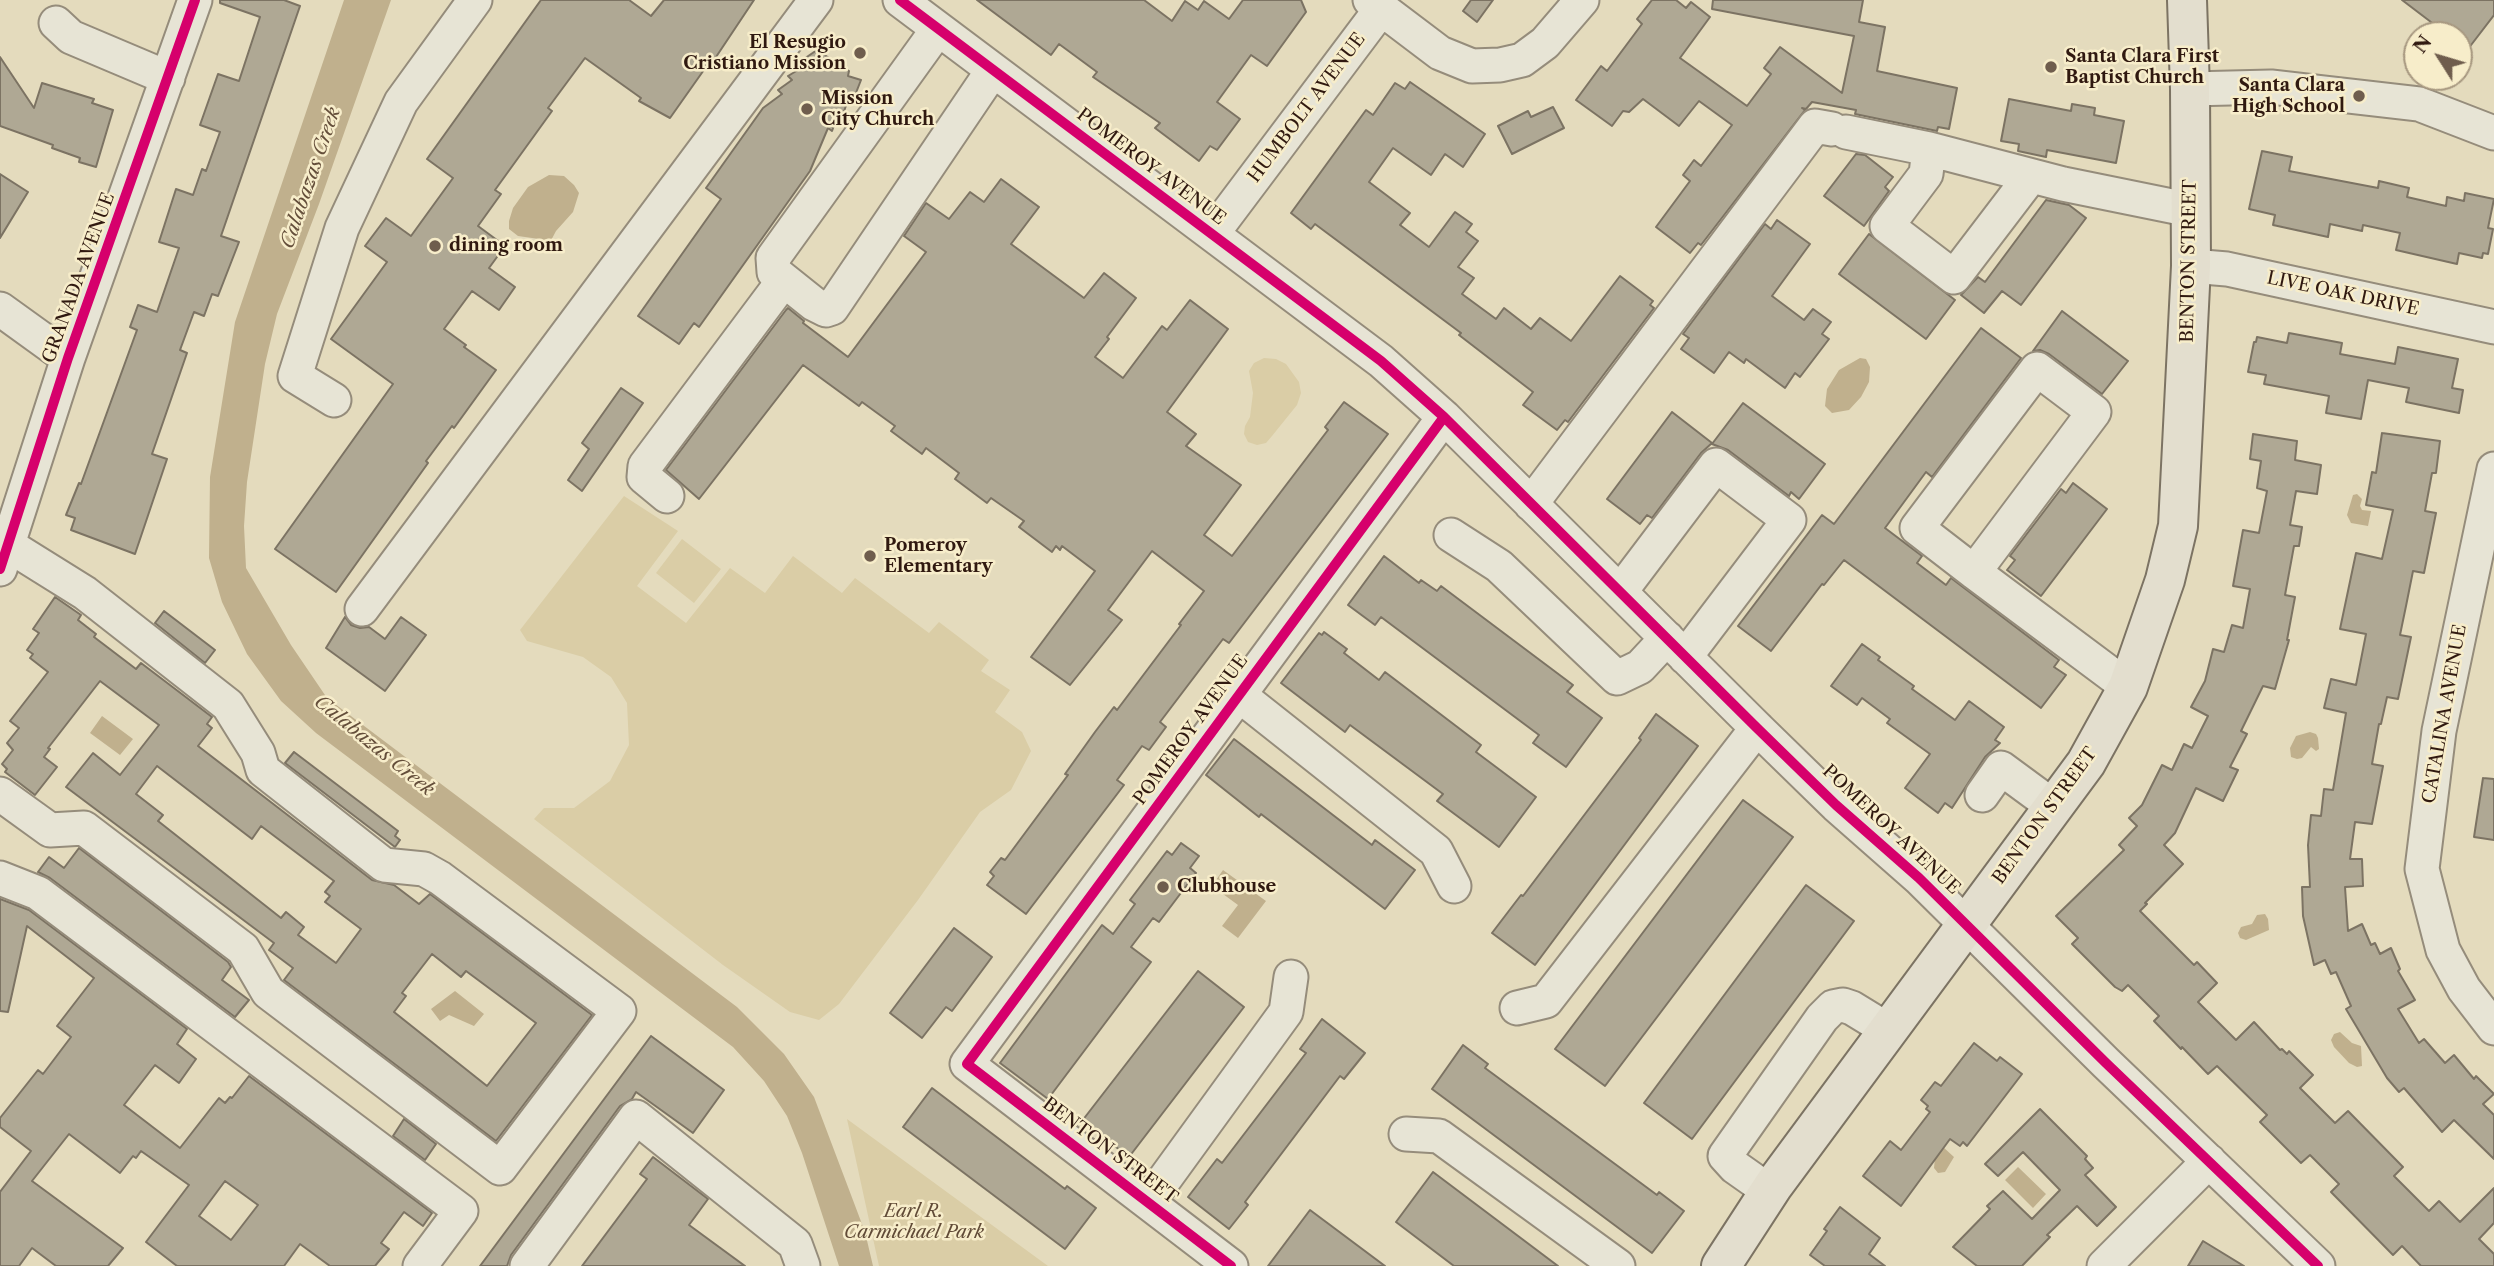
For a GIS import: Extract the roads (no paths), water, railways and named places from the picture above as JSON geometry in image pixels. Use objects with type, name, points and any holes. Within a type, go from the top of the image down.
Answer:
[{"type":"main road","name":"BENTON STREET","points":[[1727,1263],[1769,1191],[2086,763],[2127,687],[2165,580],[2178,526],[2191,266],[2187,0]]},
{"type":"street","name":"GRANADA AVENUE","points":[[4,557],[11,499],[68,358],[195,0]]},
{"type":"street","points":[[334,400],[295,376],[342,228],[401,102],[475,0]]},
{"type":"street","points":[[362,608],[816,0]]},
{"type":"street","name":"POMEROY AVENUE","points":[[900,0],[1381,361],[1444,417],[1836,805],[1919,878],[2106,1063],[2318,1266]]},
{"type":"street","name":"HUMBOLT AVENUE","points":[[1212,234],[1376,4],[1440,53],[1472,66],[1500,65],[1522,60],[1545,43],[1582,0]]},
{"type":"street","points":[[56,23],[71,37],[169,78]]},
{"type":"street","points":[[938,29],[774,258],[774,272],[814,304],[825,310],[832,308],[993,70]]},
{"type":"street","points":[[2190,89],[2271,87],[2418,104],[2494,133]]},
{"type":"street","points":[[1531,504],[1815,126],[1929,149],[2031,176],[2191,210]]},
{"type":"street","points":[[1929,149],[1927,174],[1887,226],[1954,277],[2031,176]]},
{"type":"street","name":"LIVE OAK DRIVE","points":[[2191,266],[2227,269],[2494,327]]},
{"type":"street","points":[[667,496],[644,477],[645,466],[784,280]]},
{"type":"street","points":[[0,309],[68,358]]},
{"type":"street","points":[[1974,572],[2095,412],[2037,369],[1917,528],[1974,572],[2127,687]]},
{"type":"street","name":"POMEROY AVENUE","points":[[967,1064],[1444,417]]},
{"type":"street","points":[[1451,535],[1499,566],[1617,678],[1676,648],[1789,520],[1716,465],[1620,592]]},
{"type":"street","name":"CATALINA AVENUE","points":[[2494,469],[2438,731],[2422,869],[2443,950],[2464,989],[2494,1028]]},
{"type":"street","points":[[0,794],[50,830],[84,828],[243,949],[268,992],[500,1168],[619,1011],[440,878],[424,869],[384,864],[263,770],[258,753],[228,705],[85,593],[4,557]]},
{"type":"street","name":"POMEROY AVENUE","points":[[1239,695],[1436,851],[1454,886]]},
{"type":"street","points":[[1517,1008],[1546,1001],[1757,728]]},
{"type":"street","points":[[1982,795],[2001,768],[2054,807]]},
{"type":"street","points":[[0,878],[38,893],[461,1211],[421,1266]]},
{"type":"street","name":"BENTON STREET","points":[[1148,1202],[1286,1013],[1291,977]]},
{"type":"street","points":[[1769,1191],[1735,1167],[1725,1156],[1822,1017],[1833,1007],[1843,1005],[1888,1030]]},
{"type":"street","name":"BENTON STREET","points":[[967,1064],[1231,1266]]},
{"type":"street","points":[[527,1266],[636,1117],[795,1244],[803,1266]]},
{"type":"street","points":[[1406,1134],[1438,1136],[1618,1266]]},
{"type":"street","points":[[2104,1266],[2209,1160]]},
{"type":"water","name":"Calabazas Creek","points":[[344,0],[391,0],[277,314],[265,364],[247,482],[244,526],[246,568],[291,645],[327,698],[737,1007],[784,1054],[814,1097],[865,1232],[873,1266],[839,1266],[787,1116],[764,1081],[733,1047],[316,733],[281,701],[247,654],[222,602],[209,558],[210,477],[235,322]]},
{"type":"water","points":[[549,175],[564,176],[579,193],[573,212],[556,231],[546,250],[539,239],[518,236],[509,229],[509,221],[513,208],[528,187]]},
{"type":"water","points":[[1860,358],[1866,359],[1870,367],[1869,382],[1861,397],[1849,410],[1832,413],[1825,406],[1827,389],[1839,370]]},
{"type":"water","points":[[2357,494],[2362,499],[2362,510],[2371,511],[2368,526],[2351,523],[2347,515],[2353,495]]},
{"type":"water","points":[[102,716],[133,739],[120,755],[90,733]]},
{"type":"water","points":[[2310,732],[2316,734],[2319,749],[2316,751],[2311,747],[2302,758],[2291,757],[2290,748],[2296,736]]},
{"type":"water","points":[[1223,870],[1266,901],[1238,938],[1222,926],[1238,905],[1212,886]]},
{"type":"water","points":[[2265,914],[2269,930],[2246,940],[2240,938],[2238,933],[2241,927],[2252,924],[2257,915]]},
{"type":"water","points":[[455,991],[484,1014],[474,1026],[449,1015],[440,1021],[431,1009]]},
{"type":"water","points":[[2340,1032],[2352,1043],[2361,1046],[2362,1066],[2349,1063],[2334,1047],[2331,1040],[2334,1034]]},
{"type":"water","points":[[1931,1136],[1954,1157],[1945,1172],[1938,1173],[1934,1168]]},
{"type":"water","points":[[2018,1167],[2046,1194],[2033,1208],[2005,1180]]},
{"type":"place","name":"El Resugio Cristiano Mission","points":[[860,53]]},
{"type":"place","name":"Santa Clara First Baptist Church","points":[[2051,67]]},
{"type":"place","name":"Santa Clara High School","points":[[2359,96]]},
{"type":"place","name":"Mission City Church","points":[[807,109]]},
{"type":"place","name":"dining room","points":[[435,246]]},
{"type":"place","name":"Pomeroy Elementary","points":[[870,556]]},
{"type":"place","name":"Clubhouse","points":[[1163,887]]},
{"type":"park label","name":"Earl R. Carmichael Park","points":[[914,1222]]}]
